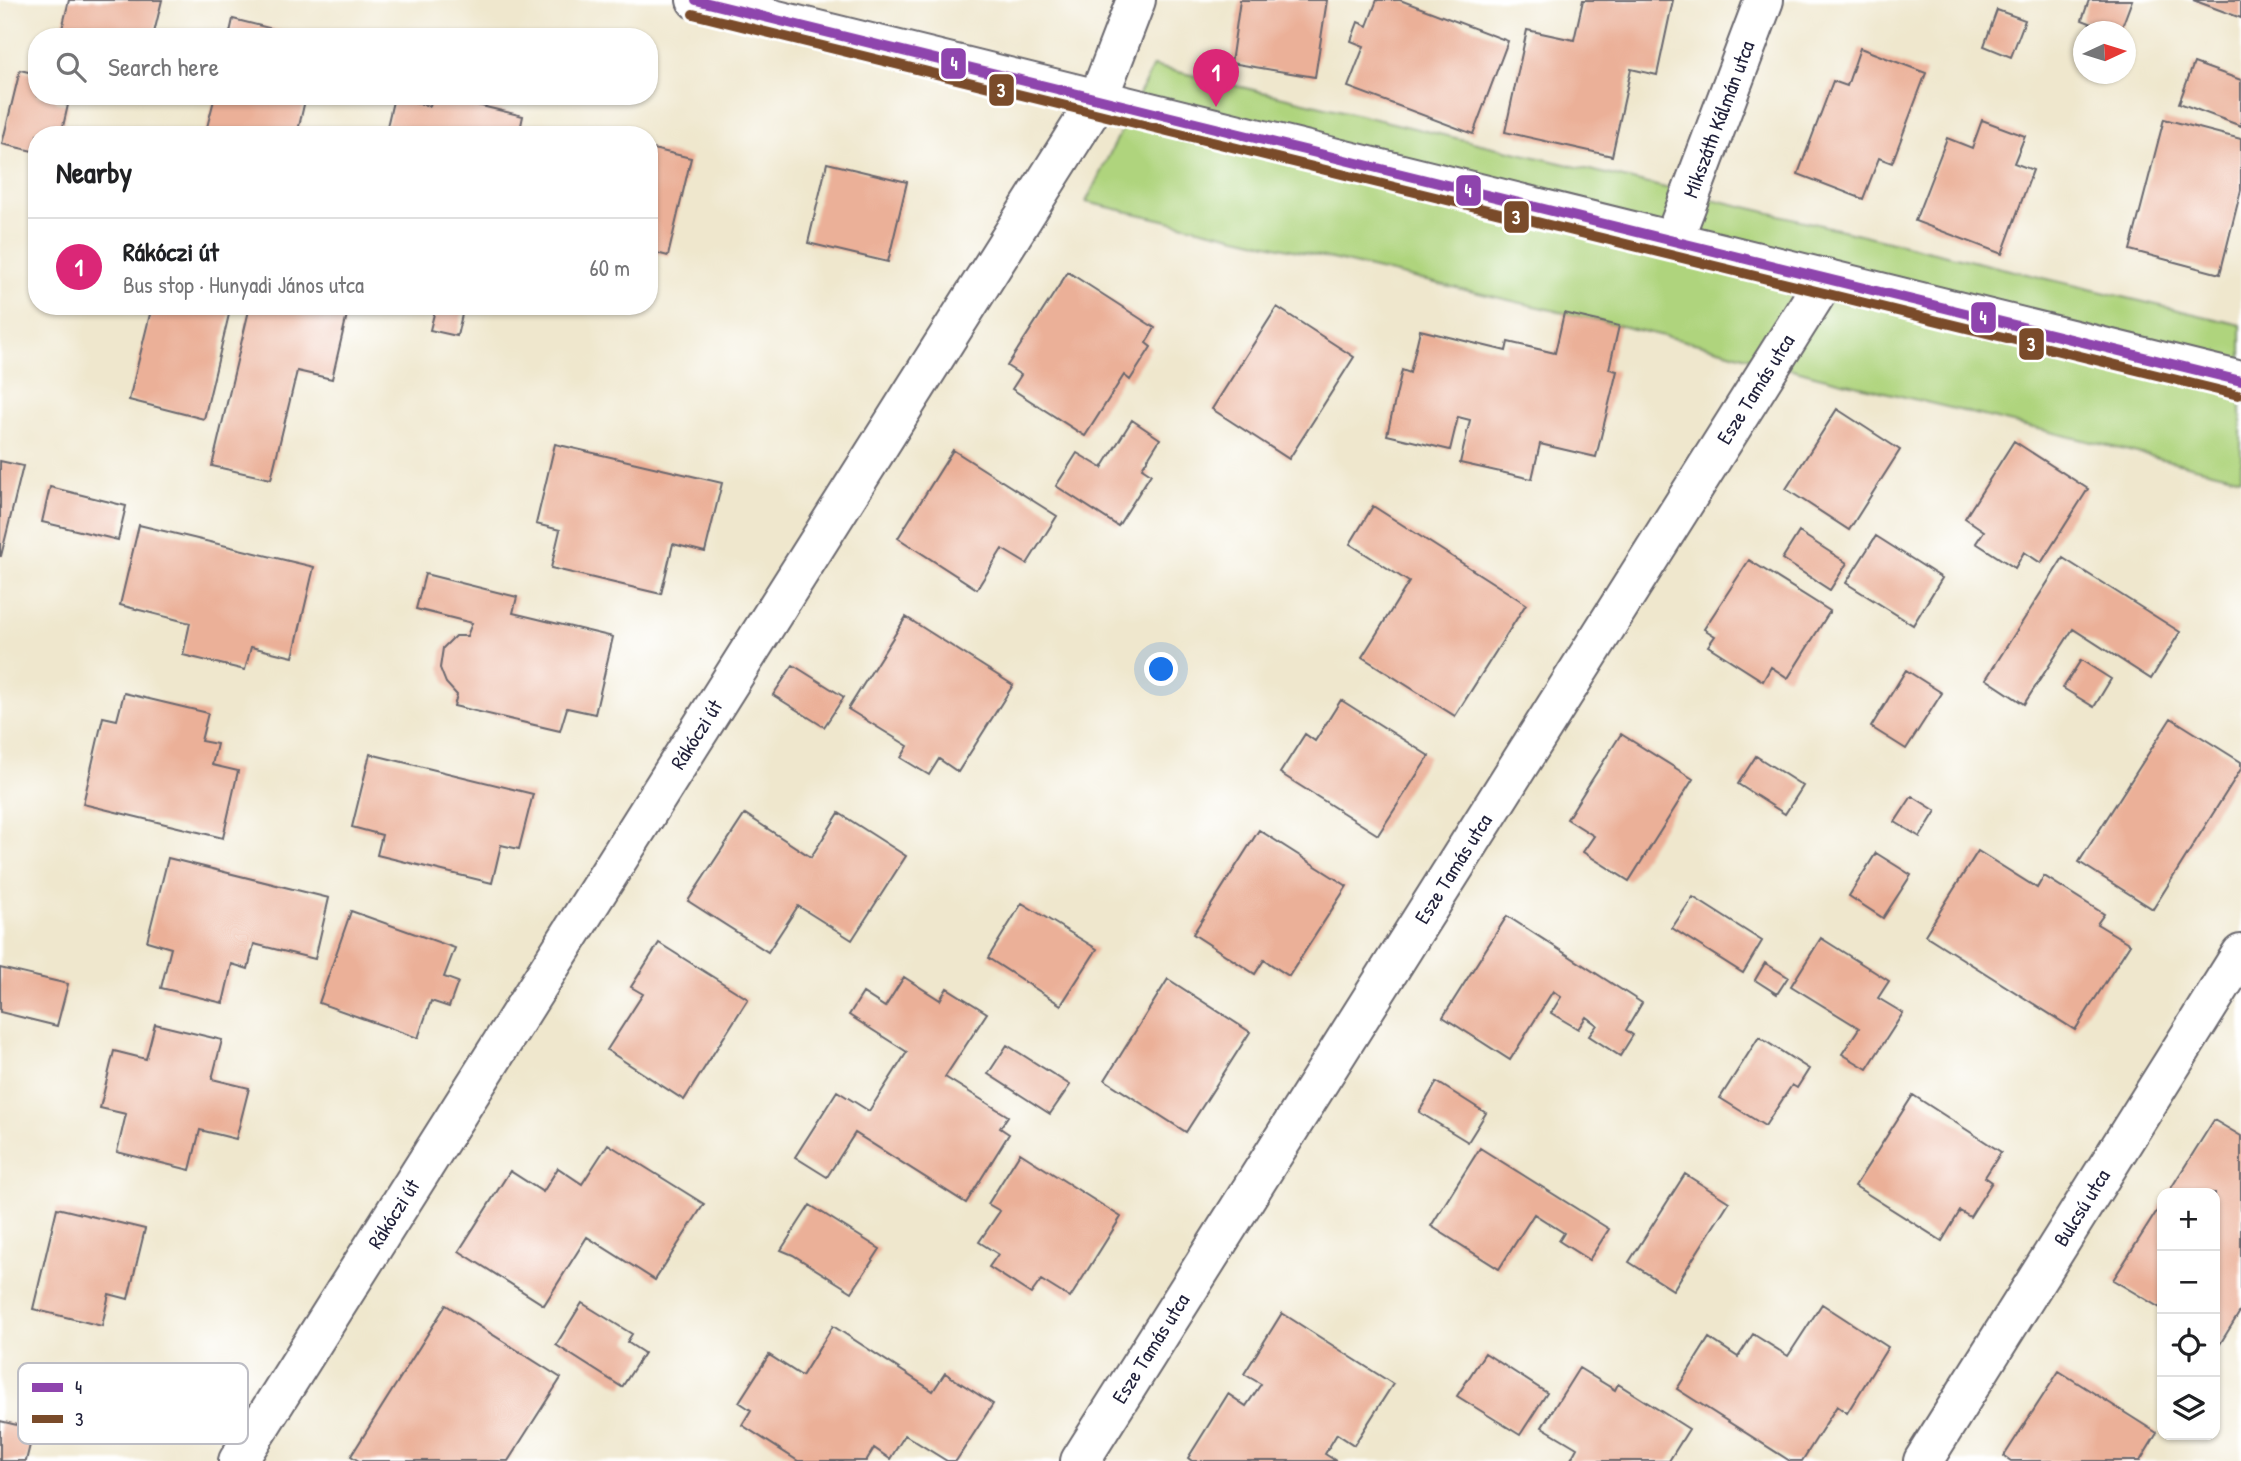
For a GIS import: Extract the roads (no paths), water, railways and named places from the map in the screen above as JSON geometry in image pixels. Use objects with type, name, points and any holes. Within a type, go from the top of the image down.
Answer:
[{"type":"street","points":[[696,0],[2241,380]]},
{"type":"street","name":"Rákóczi út","points":[[238,1461],[1098,99],[1136,0]]},
{"type":"street","name":"Mikszáth Kálmán utca","points":[[1673,241],[1764,0]]},
{"type":"street","name":"Esze Tamás utca","points":[[1080,1461],[1826,278]]},
{"type":"street","name":"Bulcsú utca","points":[[1923,1461],[2241,954]]},
{"type":"place","name":"Rákóczi út","points":[[1216,107]]}]
